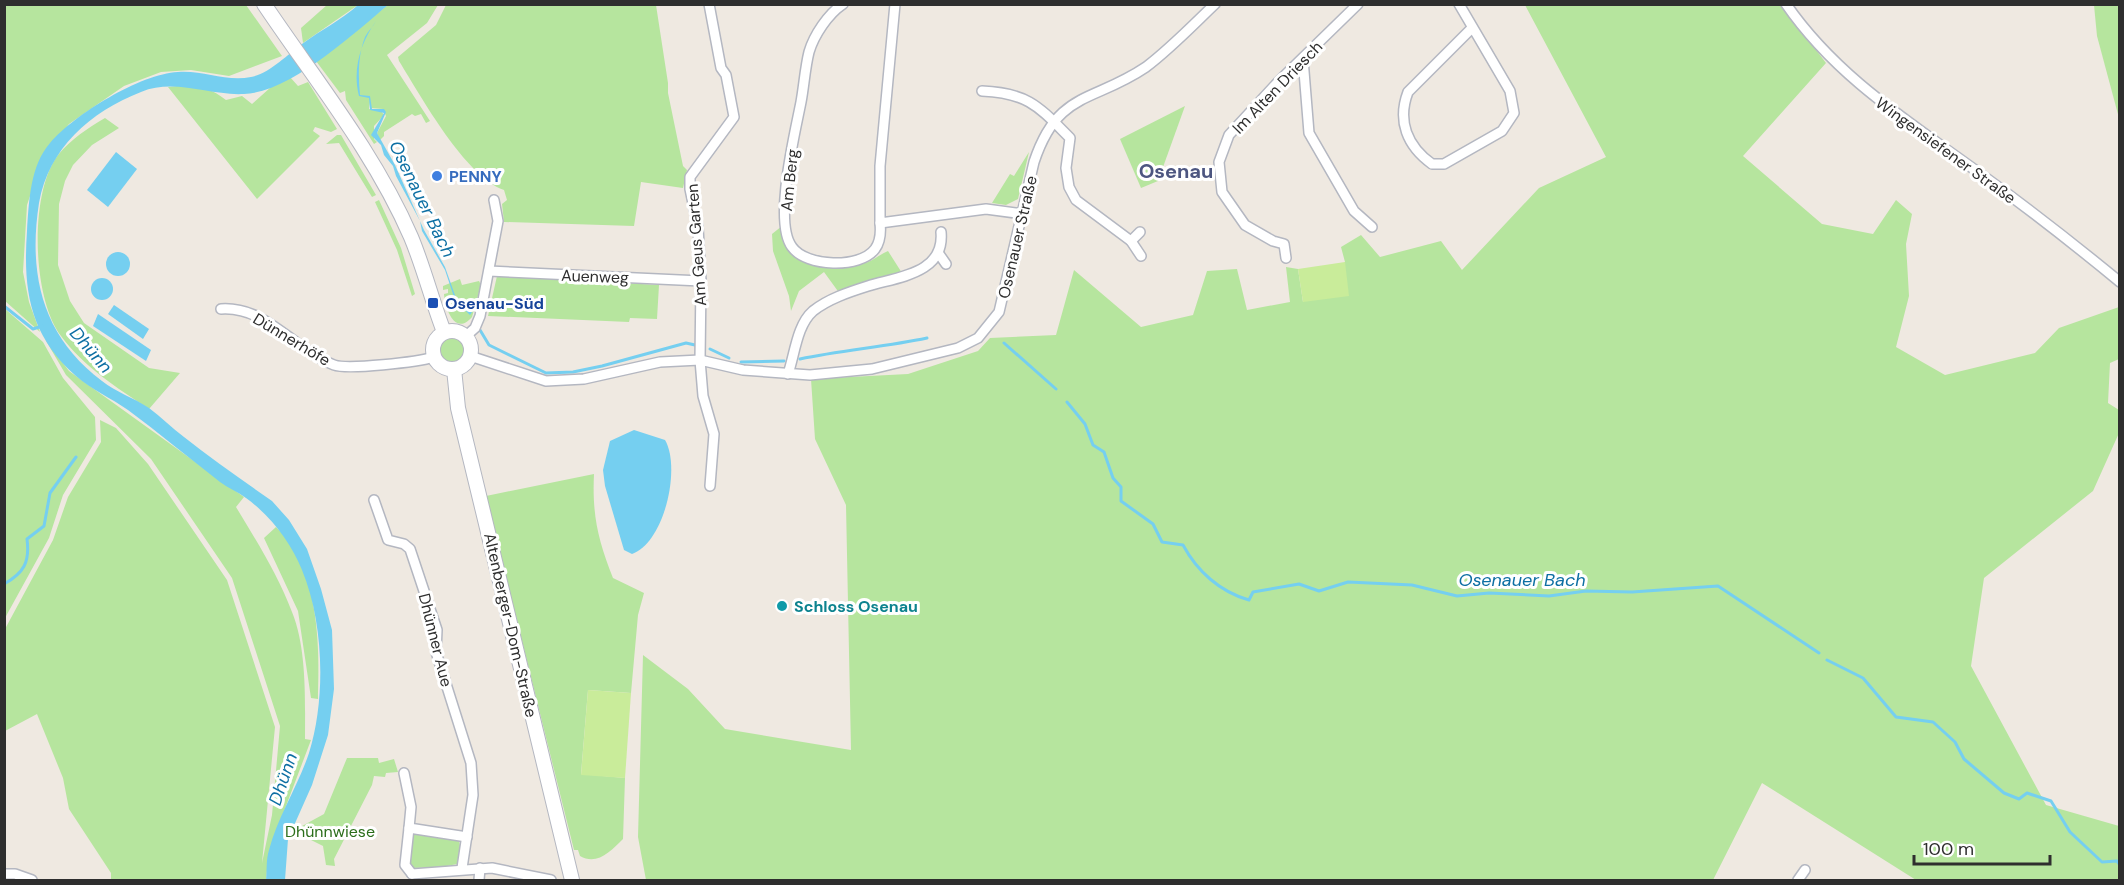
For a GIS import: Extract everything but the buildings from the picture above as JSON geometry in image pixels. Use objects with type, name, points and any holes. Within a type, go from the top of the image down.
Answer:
[{"type":"main road","points":[[264,4],[314,74],[386,186],[410,236],[444,332]]},
{"type":"main road","points":[[454,330],[466,336],[471,346],[470,356],[465,364],[454,369],[443,367],[434,357],[434,344],[444,332],[454,330]]},
{"type":"main road","name":"Altenberger-Dom-Straße","points":[[454,369],[458,408],[568,880]]},
{"type":"street","name":"Am Geus Garten","points":[[700,360],[701,281],[698,227],[690,189],[690,177],[734,117],[709,4]]},
{"type":"street","name":"Am Berg","points":[[843,4],[831,12],[810,51],[791,147],[784,227],[790,245],[800,256],[825,263],[866,257],[876,248],[881,234],[880,166],[895,4]]},
{"type":"street","name":"Osenauer Straße","points":[[470,356],[546,381],[584,379],[660,362],[700,360],[743,370],[788,374],[872,369],[958,348],[978,338],[999,312],[1034,162],[1042,138],[1052,122],[1072,104],[1145,67],[1215,4]]},
{"type":"street","name":"Im Alten Driesch","points":[[1286,258],[1284,244],[1273,241],[1245,225],[1222,192],[1219,162],[1229,135],[1358,4]]},
{"type":"street","points":[[1459,4],[1510,91],[1514,113],[1502,130],[1444,164],[1432,164],[1412,145],[1401,113],[1404,102],[1408,92],[1472,28]]},
{"type":"street","name":"Wingensiefener Straße","points":[[1786,4],[1825,53],[1871,95],[2000,188],[2120,282]]},
{"type":"street","points":[[1303,59],[1309,133],[1353,211],[1372,227]]},
{"type":"street","points":[[982,91],[1006,92],[1026,98],[1070,138],[1066,168],[1069,186],[1076,200],[1131,241],[1141,256]]},
{"type":"street","points":[[466,336],[475,328],[480,316],[498,221],[494,200]]},
{"type":"street","points":[[880,223],[986,209],[1023,214]]},
{"type":"street","points":[[788,374],[798,345],[800,327],[812,312],[829,301],[869,285],[902,279],[939,254],[942,244],[941,232]]},
{"type":"street","points":[[1131,241],[1140,232]]},
{"type":"street","points":[[939,254],[946,264]]},
{"type":"street","name":"Auenweg","points":[[489,271],[701,281]]},
{"type":"street","name":"Dünnerhöfe","points":[[221,309],[245,310],[336,366],[420,361],[434,357]]},
{"type":"street","points":[[700,360],[704,396],[714,434],[710,486]]},
{"type":"street","name":"Dhünner Aue","points":[[374,500],[388,540],[404,544],[410,549],[437,630],[436,652],[471,763],[473,795],[462,868]]},
{"type":"street","points":[[404,773],[411,807],[405,865],[412,877],[462,868],[480,868],[551,880]]},
{"type":"street","points":[[409,828],[467,837]]},
{"type":"street","points":[[479,880],[480,868]]},
{"type":"street","points":[[1798,880],[1805,870]]},
{"type":"street","points":[[4,874],[15,874],[32,880]]},
{"type":"green space","points":[[5,5],[246,5],[282,56],[229,76],[191,70],[161,72],[124,86],[69,124],[43,157],[27,205],[23,272],[29,302],[40,332],[5,301]]},
{"type":"green space","points":[[327,5],[358,5],[303,43],[301,28]]},
{"type":"green space","points":[[388,5],[438,5],[427,23],[387,55],[430,121],[426,123],[421,114],[415,116],[412,114],[384,132],[380,140],[377,133],[386,116],[383,109],[370,108],[369,102],[369,109],[381,111],[384,115],[374,126],[374,139],[377,142],[374,144],[346,100],[345,91],[340,93],[316,61]]},
{"type":"green space","points":[[446,5],[656,5],[668,93],[683,166],[687,170],[683,188],[641,182],[634,226],[504,222],[502,204],[507,200],[504,190],[489,182],[460,153],[399,61],[398,57],[436,25]]},
{"type":"green space","points":[[1525,5],[1782,5],[1826,63],[1743,156],[1822,224],[1873,234],[1896,200],[1912,214],[1906,244],[1909,296],[1896,347],[1945,375],[2035,353],[2059,328],[2119,307],[2119,359],[2110,363],[2108,403],[2119,410],[2119,433],[2093,491],[1984,578],[1971,666],[2046,805],[2119,826],[2119,880],[1916,880],[1762,783],[1713,880],[646,880],[638,837],[643,655],[688,689],[725,729],[851,750],[846,505],[815,439],[811,379],[908,374],[978,351],[990,338],[1056,335],[1074,270],[1141,327],[1193,315],[1207,271],[1237,269],[1247,310],[1290,302],[1286,267],[1298,269],[1303,302],[1345,262],[1341,247],[1361,235],[1380,257],[1441,241],[1462,270],[1539,188],[1606,157]]},
{"type":"green space","points":[[2094,5],[2119,5],[2119,118],[2097,36]]},
{"type":"green space","points":[[290,77],[298,86],[308,82],[337,129],[331,132],[315,127],[313,131],[320,136],[257,199],[168,87],[198,87],[212,91],[226,100],[242,96],[252,104],[271,87]]},
{"type":"green space","points":[[1185,106],[1158,181],[1141,188],[1120,139]]},
{"type":"green space","points":[[105,118],[119,128],[92,145],[73,165],[65,181],[59,204],[58,265],[70,301],[84,323],[149,368],[180,373],[149,409],[113,385],[80,358],[61,336],[51,319],[44,297],[40,272],[39,219],[42,194],[49,172],[58,155],[68,144]]},
{"type":"green space","points":[[337,135],[341,135],[376,195],[372,197],[339,143],[326,144]]},
{"type":"green space","points":[[1029,152],[1018,199],[1006,205],[992,203],[1010,174],[1014,176]]},
{"type":"green space","points":[[379,200],[401,248],[415,294],[412,296],[397,250],[375,202]]},
{"type":"green space","points":[[782,226],[790,247],[801,260],[808,264],[828,267],[858,264],[868,262],[888,251],[902,273],[840,294],[824,272],[799,291],[791,311],[789,296],[773,251],[772,234]]},
{"type":"green space","points":[[1345,262],[1349,296],[1303,302],[1298,269]]},
{"type":"green space","points":[[497,276],[659,285],[657,319],[630,318],[629,322],[488,316]]},
{"type":"green space","points":[[460,279],[462,285],[479,281],[481,285],[472,317],[461,324],[456,322],[449,313],[444,294],[448,293],[448,289],[443,290],[443,286]]},
{"type":"green space","points":[[5,309],[43,342],[63,378],[95,417],[96,440],[63,495],[49,538],[5,618]]},
{"type":"green space","points":[[453,337],[462,341],[466,350],[462,359],[453,363],[444,359],[440,350],[444,341]]},
{"type":"green space","points":[[45,339],[69,371],[244,497],[236,507],[266,558],[292,612],[303,658],[305,739],[311,740],[269,851],[266,880],[111,880],[111,873],[69,809],[63,778],[37,714],[5,731],[5,629],[53,540],[68,497],[101,442],[100,420],[116,428],[148,464],[227,580],[275,727],[262,863],[272,815],[280,726],[232,578],[151,459],[66,375]]},
{"type":"green space","points":[[594,474],[597,527],[613,578],[644,593],[638,615],[631,693],[588,690],[581,774],[625,778],[623,839],[603,856],[586,859],[580,856],[578,850],[574,850],[486,496]]},
{"type":"green space","points":[[276,527],[290,544],[301,563],[309,585],[317,631],[318,699],[311,698],[298,611],[264,538]]},
{"type":"green space","points":[[588,690],[631,693],[625,778],[581,775]]},
{"type":"green space","name":"Dhünnwiese","points":[[347,758],[378,758],[379,763],[394,759],[398,772],[386,773],[385,777],[374,776],[372,785],[334,859],[335,866],[326,865],[323,846],[293,831],[324,814]]},
{"type":"green space","points":[[417,833],[459,840],[457,864],[412,868],[408,861],[413,835]]},
{"type":"water","points":[[358,5],[388,5],[320,60],[281,83],[262,91],[244,94],[218,93],[180,87],[154,88],[122,100],[89,121],[62,149],[52,165],[39,203],[36,229],[38,279],[53,324],[65,344],[102,381],[149,408],[180,434],[272,501],[289,520],[307,549],[332,630],[334,689],[328,735],[312,785],[288,839],[285,880],[266,880],[269,850],[309,753],[318,709],[320,661],[318,637],[315,613],[302,570],[279,531],[255,505],[220,482],[128,410],[82,381],[60,360],[39,327],[28,292],[26,252],[29,208],[34,173],[43,152],[61,132],[91,108],[127,88],[163,74],[187,72],[233,78],[258,75]]},
{"type":"water","points":[[361,50],[360,95],[370,96],[372,109],[384,109],[386,112],[377,133],[395,165],[420,221],[393,166],[384,155],[381,145],[371,135],[384,113],[370,110],[369,98],[359,96],[357,66]]},
{"type":"water","points":[[116,152],[137,169],[108,207],[87,190]]},
{"type":"water","points":[[420,221],[445,267],[456,298],[472,312],[470,315],[455,300],[445,270],[422,231]]},
{"type":"water","points":[[118,252],[127,255],[130,264],[127,273],[118,276],[109,273],[106,264],[109,255]]},
{"type":"water","points":[[102,278],[110,281],[113,289],[110,297],[102,300],[94,297],[91,289],[94,281]]},
{"type":"water","points":[[114,305],[149,329],[143,339],[108,314]]},
{"type":"water","points":[[98,314],[151,350],[146,361],[93,326]]},
{"type":"water","points":[[634,430],[665,440],[670,452],[671,468],[667,503],[661,520],[644,547],[632,554],[624,550],[605,486],[603,470],[610,441]]},
{"type":"waterway","points":[[4,306],[33,329],[42,326]]},
{"type":"waterway","name":"Osenauer Bach","points":[[480,330],[489,345],[546,373],[573,372],[686,343],[695,345]]},
{"type":"waterway","name":"Osenauer Bach","points":[[800,359],[927,338]]},
{"type":"waterway","name":"Osenauer Bach","points":[[1004,343],[1056,389]]},
{"type":"waterway","name":"Osenauer Bach","points":[[710,349],[729,358]]},
{"type":"waterway","name":"Osenauer Bach","points":[[741,362],[784,361]]},
{"type":"waterway","name":"Osenauer Bach","points":[[1067,402],[1085,424],[1093,445],[1104,452],[1113,478],[1121,487],[1121,501],[1153,524],[1162,542],[1183,545],[1202,572],[1210,579],[1228,592],[1249,600],[1253,592],[1299,584],[1319,591],[1348,582],[1412,585],[1457,596],[1489,593],[1549,596],[1586,591],[1632,592],[1718,586],[1819,653]]},
{"type":"waterway","points":[[4,584],[16,576],[24,566],[27,539],[44,526],[50,493],[76,457]]},
{"type":"waterway","name":"Osenauer Bach","points":[[1827,660],[1863,678],[1896,717],[1933,722],[1955,742],[1964,759],[2004,793],[2019,799],[2027,793],[2051,801],[2070,832],[2102,862],[2117,861],[2120,865]]},
{"type":"place","name":"PENNY","points":[[437,176]]},
{"type":"place","name":"Osenau-Süd","points":[[433,303]]},
{"type":"place","name":"Schloss Osenau","points":[[782,606]]},
{"type":"district","name":"Osenau","points":[[1176,171]]},
{"type":"water label","name":"Dhünn","points":[[91,350]]},
{"type":"water label","name":"Dhünn","points":[[283,779]]}]
